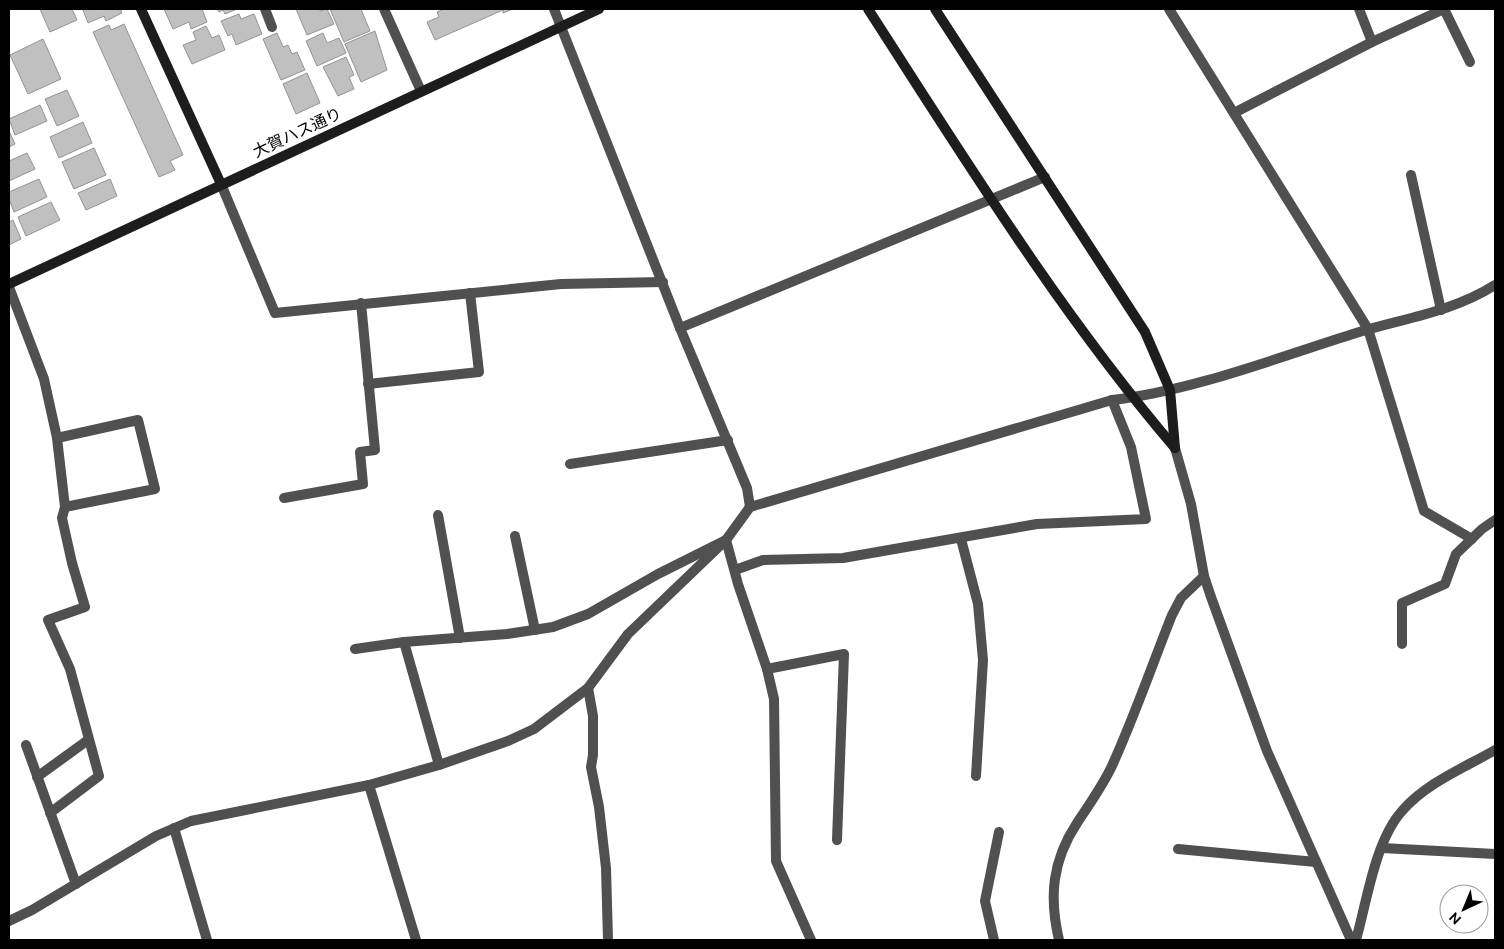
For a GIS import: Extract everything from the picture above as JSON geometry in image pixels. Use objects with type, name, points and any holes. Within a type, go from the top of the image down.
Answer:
[{"type":"street","points":[[141,9],[221,184],[275,313],[561,284],[663,282]]},
{"type":"street","points":[[265,9],[272,27]]},
{"type":"street","points":[[384,9],[421,91]]},
{"type":"street","points":[[554,9],[680,328],[748,488],[750,507]]},
{"type":"street","name":"大賀ハス通り","points":[[9,285],[221,184],[599,9]]},
{"type":"street","points":[[868,9],[992,201],[1132,398],[1175,448]]},
{"type":"street","points":[[935,9],[1145,332],[1170,390],[1175,448],[1191,504],[1204,576],[1267,751],[1351,940]]},
{"type":"street","points":[[1169,9],[1368,330],[1424,511],[1472,539]]},
{"type":"street","points":[[1359,9],[1372,42]]},
{"type":"street","points":[[1234,113],[1372,42],[1444,9],[1470,62]]},
{"type":"street","points":[[1411,175],[1441,310]]},
{"type":"street","points":[[680,328],[992,201],[1045,177]]},
{"type":"street","points":[[9,285],[44,379],[57,438],[65,507],[62,518],[72,563],[85,606],[48,620],[70,669],[99,776],[50,813]]},
{"type":"street","points":[[9,921],[32,910],[156,836],[191,821],[369,785],[439,765],[508,741],[534,729],[588,688],[628,634],[726,540],[750,507],[1112,400],[1170,390],[1441,310],[1473,299],[1495,285]]},
{"type":"street","points":[[368,384],[479,372],[470,293]]},
{"type":"street","points":[[284,498],[364,484],[360,452],[375,450],[361,303]]},
{"type":"street","points":[[735,570],[763,560],[842,558],[960,539],[1037,524],[1146,519],[1131,447],[1112,400]]},
{"type":"street","points":[[57,438],[138,420],[155,489],[65,507]]},
{"type":"street","points":[[570,464],[728,440]]},
{"type":"street","points":[[438,515],[460,638]]},
{"type":"street","points":[[1402,644],[1402,603],[1445,584],[1456,554],[1495,520]]},
{"type":"street","points":[[515,536],[535,630]]},
{"type":"street","points":[[960,539],[978,604],[983,660],[976,776]]},
{"type":"street","points":[[726,540],[738,584],[767,669],[774,699],[776,860],[811,940]]},
{"type":"street","points":[[355,649],[404,642],[507,634],[552,627],[588,614],[658,574],[726,540]]},
{"type":"street","points":[[1059,940],[1052,900],[1060,857],[1076,825],[1099,791],[1111,766],[1172,615],[1181,598],[1204,576]]},
{"type":"street","points":[[404,642],[439,765]]},
{"type":"street","points":[[767,669],[844,654],[837,840]]},
{"type":"street","points":[[588,688],[593,716],[593,755],[591,767],[599,807],[606,868],[608,940]]},
{"type":"street","points":[[37,777],[88,740]]},
{"type":"street","points":[[26,745],[76,884]]},
{"type":"street","points":[[1356,940],[1382,848],[1393,824],[1402,811],[1426,790],[1495,750]]},
{"type":"street","points":[[369,785],[416,940]]},
{"type":"street","points":[[174,828],[207,940]]},
{"type":"street","points":[[994,940],[986,901],[999,832]]},
{"type":"street","points":[[1382,848],[1495,854]]},
{"type":"street","points":[[1178,849],[1316,862]]},
{"type":"building","points":[[40,9],[72,9],[77,20],[50,32]]},
{"type":"building","points":[[120,9],[122,13],[106,21],[104,16],[88,23],[83,10]]},
{"type":"building","points":[[164,9],[202,9],[207,22],[191,29],[189,22],[173,29]]},
{"type":"building","points":[[217,9],[237,9],[225,14],[223,10],[219,12]]},
{"type":"building","points":[[296,9],[319,9],[320,11],[327,9],[334,24],[307,35]]},
{"type":"building","points":[[330,9],[361,9],[370,31],[344,42]]},
{"type":"building","points":[[444,9],[513,9],[503,13],[503,10],[435,40],[427,22],[439,17],[437,12]]},
{"type":"building","points":[[239,14],[241,19],[254,14],[262,34],[236,45],[232,34],[228,36],[221,21]]},
{"type":"building","points":[[124,24],[183,155],[170,161],[175,170],[159,177],[93,32],[109,25],[111,30]]},
{"type":"building","points":[[206,26],[212,38],[219,35],[225,50],[192,64],[183,45],[196,40],[193,32]]},
{"type":"building","points":[[375,31],[387,70],[361,82],[345,44]]},
{"type":"building","points":[[277,33],[283,47],[288,45],[292,54],[297,52],[305,70],[281,80],[263,39]]},
{"type":"building","points":[[323,33],[327,43],[339,38],[346,53],[317,66],[306,41]]},
{"type":"building","points":[[43,39],[61,79],[28,94],[10,55]]},
{"type":"building","points":[[346,57],[354,75],[349,77],[354,89],[338,96],[323,67]]},
{"type":"building","points":[[307,73],[320,103],[296,114],[283,84]]},
{"type":"building","points":[[67,90],[79,116],[57,126],[45,99]]},
{"type":"building","points":[[40,105],[47,121],[15,135],[9,119]]},
{"type":"building","points":[[83,122],[92,143],[59,158],[50,137]]},
{"type":"building","points":[[9,131],[15,144],[9,147]]},
{"type":"building","points":[[94,148],[106,175],[74,189],[62,162]]},
{"type":"building","points":[[27,153],[35,169],[9,181],[9,161]]},
{"type":"building","points":[[39,179],[47,197],[14,212],[9,199],[9,192]]},
{"type":"building","points":[[110,179],[117,196],[86,210],[78,193]]},
{"type":"building","points":[[51,202],[60,220],[26,236],[18,217]]},
{"type":"building","points":[[13,220],[21,239],[9,245],[9,222]]}]
